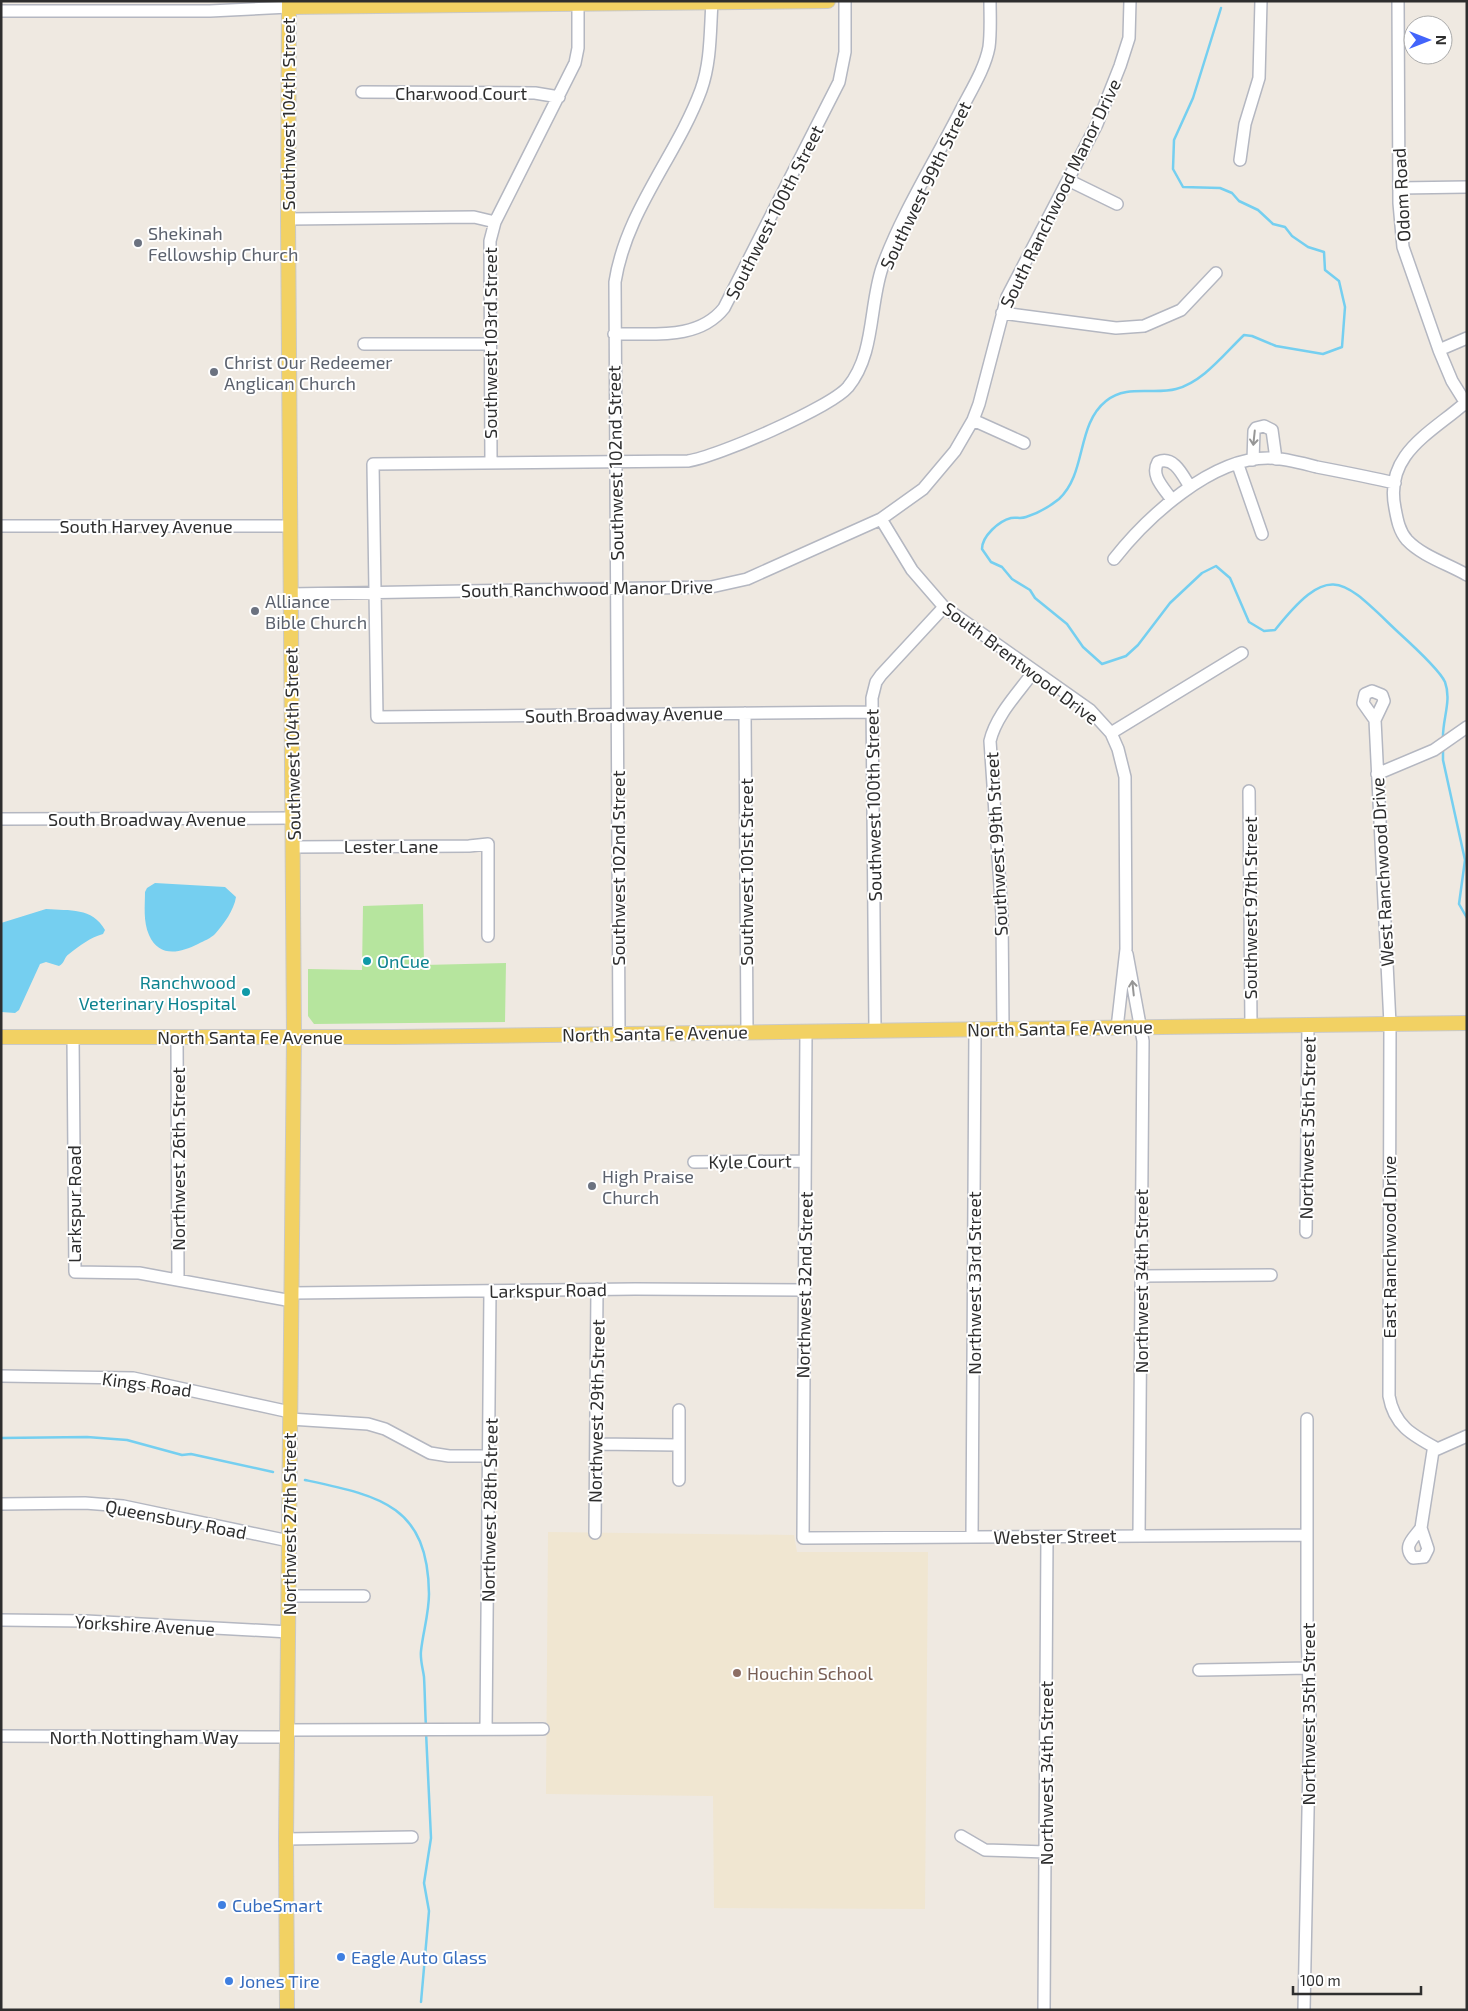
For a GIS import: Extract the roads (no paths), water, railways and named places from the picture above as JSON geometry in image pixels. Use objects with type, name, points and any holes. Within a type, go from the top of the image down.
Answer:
[{"type":"main road","points":[[289,4],[578,4],[613,2],[828,1]]},
{"type":"main road","name":"Southwest 104th Street","points":[[289,4],[288,219],[294,1038]]},
{"type":"main road","name":"North Santa Fe Avenue","points":[[1,1037],[294,1038],[1467,1023]]},
{"type":"main road","name":"Northwest 27th Street","points":[[287,2010],[286,1839],[294,1038]]},
{"type":"street","name":"Southwest 100th Street","points":[[614,334],[694,330],[707,324],[724,308],[839,82],[845,52],[845,1]]},
{"type":"street","name":"Southwest 99th Street","points":[[616,462],[688,461],[705,458],[808,413],[829,402],[848,386],[864,358],[878,280],[888,253],[967,99],[986,56],[989,46],[990,1]]},
{"type":"street","name":"South Ranchwood Manor Drive","points":[[290,594],[695,589],[729,584],[764,572],[881,519],[911,499],[934,478],[955,451],[973,420],[984,388],[1002,313],[1020,268],[1097,124],[1126,50],[1130,26],[1130,1]]},
{"type":"street","points":[[1240,160],[1245,124],[1259,78],[1261,1]]},
{"type":"street","name":"Odom Road","points":[[1398,1],[1399,188],[1400,227],[1404,255],[1439,350],[1452,381],[1466,404]]},
{"type":"street","name":"Southwest 102nd Street","points":[[619,1033],[614,282],[628,235],[701,89],[708,58],[712,2]]},
{"type":"street","points":[[1,11],[210,10],[289,4]]},
{"type":"street","name":"Southwest 103rd Street","points":[[491,462],[489,248],[495,222],[577,58],[578,4]]},
{"type":"street","name":"Charwood Court","points":[[362,92],[535,93],[559,97]]},
{"type":"street","points":[[1068,180],[1117,204]]},
{"type":"street","points":[[1399,188],[1467,187]]},
{"type":"street","points":[[288,219],[474,217],[495,222]]},
{"type":"street","points":[[1002,313],[1116,328],[1144,326],[1182,310],[1216,273]]},
{"type":"street","points":[[1439,350],[1467,338]]},
{"type":"street","points":[[364,344],[490,344]]},
{"type":"street","points":[[1466,404],[1410,449],[1400,464],[1394,483],[1394,504],[1403,536],[1423,552],[1467,575]]},
{"type":"street","points":[[973,420],[1024,443]]},
{"type":"street","points":[[1253,460],[1254,431],[1256,428],[1264,426],[1272,430],[1276,459]]},
{"type":"street","points":[[1114,560],[1135,532],[1190,487],[1253,460],[1276,459],[1394,483]]},
{"type":"street","points":[[1172,500],[1156,477],[1158,462],[1164,460],[1171,462],[1190,487]]},
{"type":"street","points":[[375,592],[373,464],[616,462]]},
{"type":"street","points":[[1238,465],[1262,534]]},
{"type":"street","name":"South Brentwood Drive","points":[[881,519],[912,570],[944,607],[1090,710],[1111,733],[1121,756],[1125,776],[1126,949]]},
{"type":"street","name":"South Harvey Avenue","points":[[1,526],[290,526]]},
{"type":"street","name":"South Broadway Avenue","points":[[375,592],[377,717],[872,712]]},
{"type":"street","name":"Southwest 100th Street","points":[[875,1030],[872,712],[874,690],[882,674],[944,607]]},
{"type":"street","points":[[1111,733],[1242,653]]},
{"type":"street","name":"Southwest 99th Street","points":[[1003,1029],[1002,915],[990,741],[994,729],[1003,714],[1034,671]]},
{"type":"street","name":"Southwest 101st Street","points":[[745,712],[747,1032]]},
{"type":"street","name":"West Ranchwood Drive","points":[[1375,720],[1390,1024]]},
{"type":"street","points":[[1377,774],[1434,750],[1464,730]]},
{"type":"street","name":"Southwest 97th Street","points":[[1249,791],[1251,1026]]},
{"type":"street","name":"South Broadway Avenue","points":[[1,819],[293,818]]},
{"type":"street","name":"Lester Lane","points":[[293,847],[469,846],[488,844],[488,936]]},
{"type":"street","points":[[1117,1028],[1126,949]]},
{"type":"street","name":"Northwest 34th Street","points":[[1126,949],[1143,1050],[1139,1536]]},
{"type":"street","name":"East Ranchwood Drive","points":[[1390,1024],[1389,1396],[1399,1424],[1413,1436],[1436,1448]]},
{"type":"street","name":"Northwest 35th Street","points":[[1306,1232],[1308,1025]]},
{"type":"street","name":"Northwest 33rd Street","points":[[972,1537],[975,1029]]},
{"type":"street","name":"Northwest 32nd Street","points":[[803,1538],[806,1031]]},
{"type":"street","name":"Larkspur Road","points":[[73,1037],[74,1272],[139,1273],[292,1297],[597,1289],[804,1290]]},
{"type":"street","name":"Northwest 26th Street","points":[[177,1038],[178,1280]]},
{"type":"street","name":"Kyle Court","points":[[694,1162],[805,1161]]},
{"type":"street","points":[[1141,1276],[1271,1275]]},
{"type":"street","name":"Northwest 29th Street","points":[[595,1533],[597,1289]]},
{"type":"street","name":"Northwest 28th Street","points":[[486,1729],[490,1291]]},
{"type":"street","name":"Kings Road","points":[[1,1376],[132,1378],[290,1416],[368,1424],[385,1429],[430,1452],[449,1456],[489,1456]]},
{"type":"street","points":[[678,1480],[679,1410]]},
{"type":"street","name":"Northwest 35th Street","points":[[1304,2010],[1309,1668],[1306,1535],[1307,1419]]},
{"type":"street","points":[[1421,1528],[1431,1455],[1436,1448],[1467,1436]]},
{"type":"street","points":[[596,1444],[678,1444]]},
{"type":"street","name":"Queensbury Road","points":[[1,1504],[85,1503],[123,1506],[289,1541]]},
{"type":"street","name":"Webster Street","points":[[803,1538],[1306,1535]]},
{"type":"street","name":"Northwest 34th Street","points":[[1044,2010],[1047,1536]]},
{"type":"street","points":[[289,1596],[364,1596]]},
{"type":"street","name":"Yorkshire Avenue","points":[[1,1620],[86,1621],[289,1632]]},
{"type":"street","points":[[1199,1670],[1309,1668]]},
{"type":"street","name":"North Nottingham Way","points":[[1,1736],[287,1734],[415,1729],[543,1729]]},
{"type":"street","points":[[962,1836],[985,1850],[1046,1852]]},
{"type":"street","points":[[286,1839],[412,1837]]},
{"type":"water","points":[[155,883],[225,887],[236,897],[228,917],[213,935],[184,950],[164,950],[153,942],[146,924],[145,892],[147,888]]},
{"type":"water","points":[[46,909],[72,910],[87,914],[94,917],[105,930],[103,934],[81,945],[67,955],[59,966],[46,962],[40,964],[19,1010],[15,1013],[1,1012],[1,923]]},
{"type":"waterway","points":[[1221,8],[1193,98],[1174,140],[1173,169],[1183,187],[1220,188],[1232,193],[1239,201],[1258,210],[1273,224],[1285,227],[1292,236],[1308,247],[1324,252],[1325,270],[1339,281],[1345,307],[1342,347],[1323,354],[1276,346],[1252,336],[1244,335],[1204,374],[1186,385],[1167,391],[1131,391],[1114,396],[1106,401],[1097,411],[1090,423],[1074,476],[1068,488],[1059,499],[1035,514],[1024,518],[1011,518],[1001,522],[988,534],[982,549],[991,562],[1002,567],[1012,579],[1030,590],[1035,598],[1067,624],[1083,647],[1102,664],[1126,656],[1138,645],[1170,603],[1202,573],[1216,566],[1230,578],[1249,622],[1264,631],[1275,630],[1310,593],[1324,586],[1336,585],[1349,590],[1363,599],[1424,657],[1442,677],[1447,689],[1443,739]]},
{"type":"waterway","points":[[1443,749],[1443,760],[1465,860],[1459,904],[1467,918]]},
{"type":"waterway","points":[[1,1438],[87,1437],[127,1440],[182,1455],[191,1454],[273,1472]]},
{"type":"waterway","points":[[305,1480],[356,1492],[377,1500],[395,1510],[409,1523],[420,1541],[426,1564],[429,1594],[421,1654],[426,1727]]},
{"type":"waterway","points":[[421,2002],[429,1911],[424,1883],[431,1838],[426,1732]]},
{"type":"place","name":"Shekinah Fellowship Church","points":[[138,243]]},
{"type":"place","name":"Christ Our Redeemer Anglican Church","points":[[214,372]]},
{"type":"place","name":"Alliance Bible Church","points":[[255,611]]},
{"type":"place","name":"OnCue","points":[[367,961]]},
{"type":"place","name":"Ranchwood Veterinary Hospital","points":[[246,992]]},
{"type":"place","name":"High Praise Church","points":[[592,1186]]},
{"type":"place","name":"Houchin School","points":[[737,1673]]},
{"type":"place","name":"CubeSmart","points":[[222,1905]]},
{"type":"place","name":"Eagle Auto Glass","points":[[341,1957]]},
{"type":"place","name":"Jones Tire","points":[[229,1981]]}]
